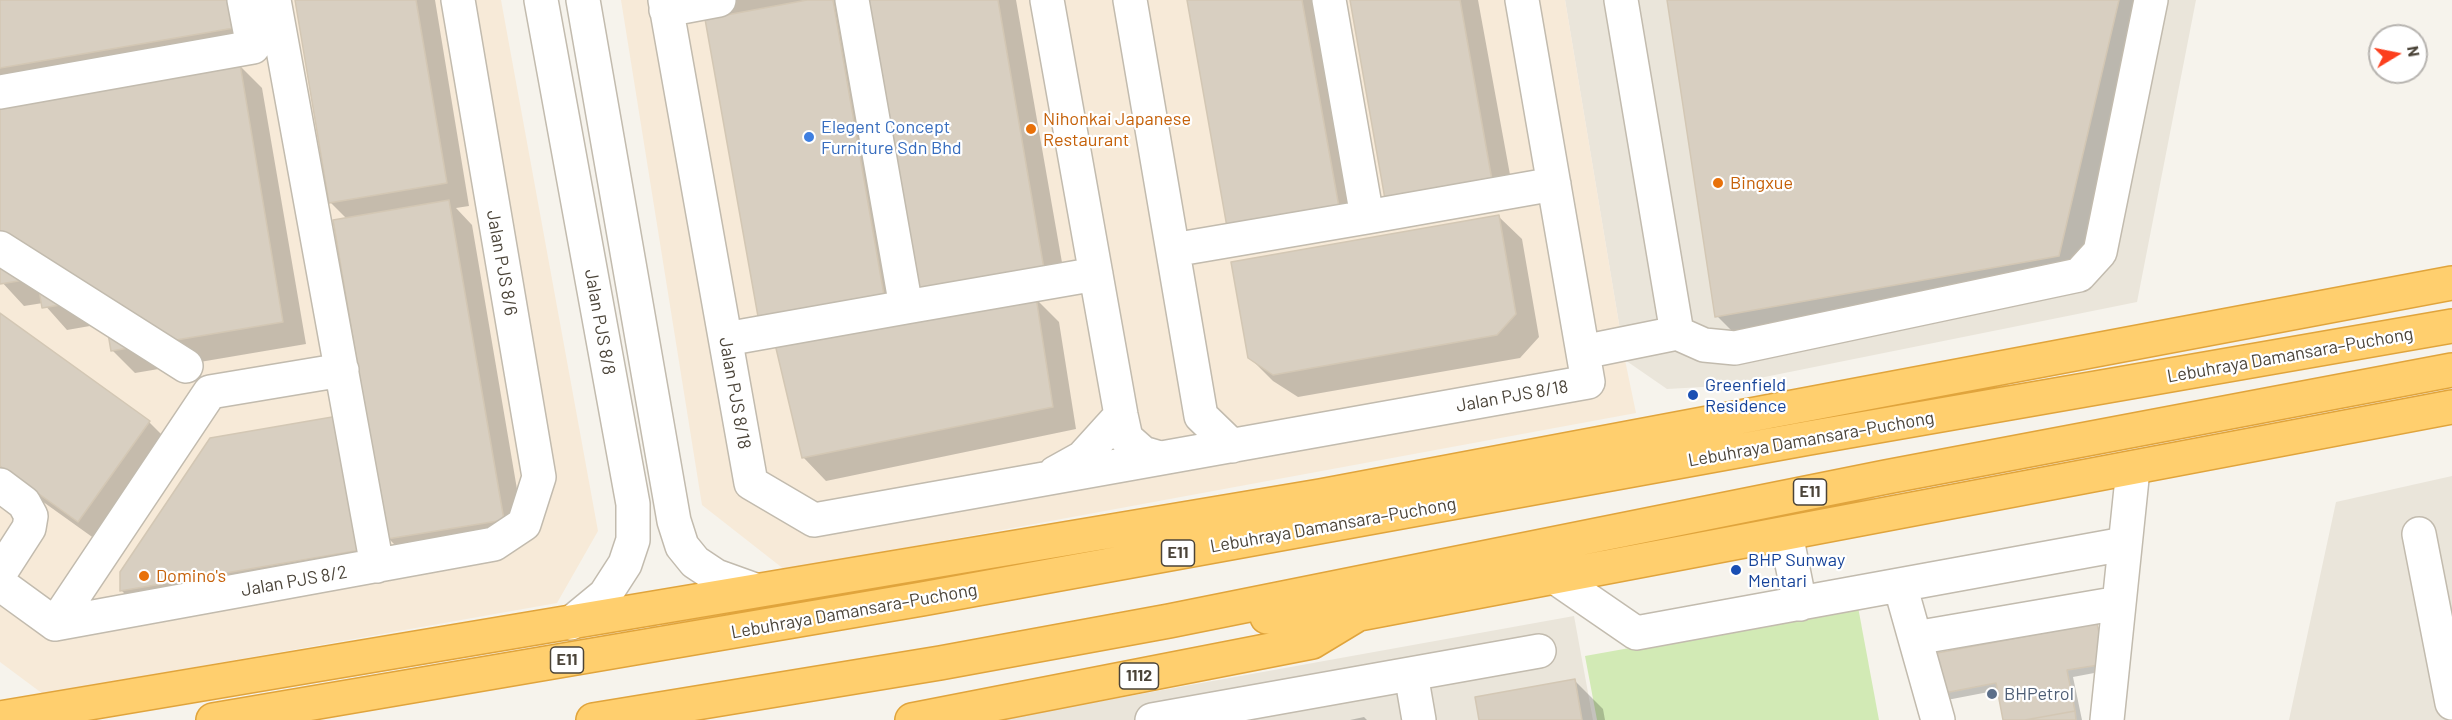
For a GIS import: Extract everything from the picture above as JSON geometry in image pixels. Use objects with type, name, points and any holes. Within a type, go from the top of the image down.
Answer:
[{"type":"highway","points":[[0,718],[1320,496],[2452,284]]},
{"type":"highway","name":"Lebuhraya Damansara–Puchong","points":[[213,720],[922,599],[1809,438],[2010,405],[2452,326]]},
{"type":"highway","points":[[2010,405],[2222,328]]},
{"type":"highway","name":"E11","points":[[593,720],[940,663],[1169,621],[1877,479],[2452,370]]},
{"type":"highway","points":[[1169,621],[1359,614],[2452,407]]},
{"type":"highway","name":"1112","points":[[912,720],[1312,642],[1359,614]]},
{"type":"street","points":[[0,92],[253,47],[244,0]]},
{"type":"street","points":[[274,0],[378,566]]},
{"type":"street","name":"Jalan PJS 8/6","points":[[458,0],[539,477],[524,524]]},
{"type":"street","name":"Jalan PJS 8/8","points":[[541,0],[633,504],[633,540],[626,564],[605,595],[570,623]]},
{"type":"street","points":[[583,0],[674,521],[682,546],[695,562],[716,576],[755,590]]},
{"type":"street","points":[[666,5],[719,0]]},
{"type":"street","points":[[852,0],[906,308]]},
{"type":"street","points":[[1047,0],[1126,438],[1143,453],[1160,458],[1186,440],[1202,416]]},
{"type":"street","points":[[1130,0],[1202,416],[1232,446]]},
{"type":"street","points":[[1329,0],[1367,217]]},
{"type":"street","name":"Jalan PJS 8/18","points":[[666,5],[751,483],[814,520],[1588,382],[1522,0]]},
{"type":"street","points":[[1621,0],[1677,333]]},
{"type":"street","points":[[1583,352],[1677,333],[1704,345],[1735,348],[2079,275],[2100,252],[2151,0]]},
{"type":"street","points":[[1173,250],[1554,184]]},
{"type":"street","points":[[0,248],[186,366]]},
{"type":"street","points":[[726,339],[1096,274]]},
{"type":"street","points":[[0,584],[55,624],[210,392],[342,370]]},
{"type":"street","name":"Jalan PJS 8/18","points":[[1045,479],[1082,458],[1121,415]]},
{"type":"street","points":[[2107,720],[2133,469]]},
{"type":"street","points":[[0,485],[24,502],[31,516],[29,528],[0,573]]},
{"type":"street","name":"Jalan PJS 8/2","points":[[55,624],[494,544],[524,524]]},
{"type":"street","points":[[1786,534],[1800,604]]},
{"type":"street","points":[[2419,534],[2452,703]]},
{"type":"street","points":[[1556,578],[1636,633],[2124,544]]},
{"type":"street","points":[[1900,585],[1938,720]]},
{"type":"street","points":[[1915,638],[2119,603]]},
{"type":"street","points":[[1152,720],[1214,715],[1411,674],[1539,651]]},
{"type":"street","points":[[1411,674],[1419,720]]},
{"type":"shaded area","points":[[0,0],[501,0],[598,531],[557,603],[43,694],[0,662]]},
{"type":"shaded area","points":[[621,0],[1565,0],[1625,360],[1636,413],[785,570],[702,505]]},
{"type":"shaded area","name":"Greenfield Residence","points":[[1565,0],[2196,0],[2137,302],[1720,386],[1667,389],[1625,360]]},
{"type":"shaded area","points":[[2452,476],[2452,720],[2289,720],[2336,502]]},
{"type":"shaded area","points":[[1574,616],[1593,720],[996,720]]},
{"type":"green space","points":[[1858,607],[1879,720],[1597,720],[1585,656]]},
{"type":"building","points":[[0,0],[229,0],[234,28],[0,68]]},
{"type":"building","points":[[295,0],[416,0],[447,183],[329,203]]},
{"type":"building","points":[[807,0],[833,0],[885,301],[759,322],[705,19]]},
{"type":"building","points":[[867,0],[998,0],[1044,269],[918,290]]},
{"type":"building","points":[[1187,0],[1302,0],[1339,207],[1227,227]]},
{"type":"building","points":[[1350,0],[1460,0],[1492,180],[1385,199]]},
{"type":"building","points":[[1667,0],[2119,0],[2059,256],[1715,317]]},
{"type":"building","points":[[240,64],[283,322],[111,351],[102,298],[42,308],[37,278],[0,284],[0,104]]},
{"type":"building","points":[[449,200],[504,520],[387,539],[333,220]]},
{"type":"building","points":[[1499,215],[1516,314],[1497,335],[1273,375],[1248,358],[1231,262]]},
{"type":"building","points":[[1036,297],[1053,407],[802,458],[775,344]]},
{"type":"building","points":[[0,313],[150,421],[78,522],[0,466]]},
{"type":"building","points":[[338,416],[361,550],[120,591],[120,572],[210,438]]},
{"type":"building","points":[[2097,623],[2105,664],[2067,670],[2075,711],[2025,720],[2003,720],[1996,683],[1939,694],[1932,654]]},
{"type":"building","points":[[1575,679],[1582,720],[1479,720],[1475,697]]},
{"type":"building","points":[[2075,711],[2076,720],[2025,720]]},
{"type":"place","name":"Nihonkai Japanese Restaurant","points":[[1031,129]]},
{"type":"place","name":"Elegent Concept Furniture Sdn Bhd","points":[[809,137]]},
{"type":"place","name":"Bingxue","points":[[1718,183]]},
{"type":"place","name":"Greenfield Residence","points":[[1693,395]]},
{"type":"place","name":"BHP Sunway Mentari","points":[[1736,570]]},
{"type":"place","name":"Domino's","points":[[144,576]]},
{"type":"place","name":"BHPetrol","points":[[1992,694]]}]
